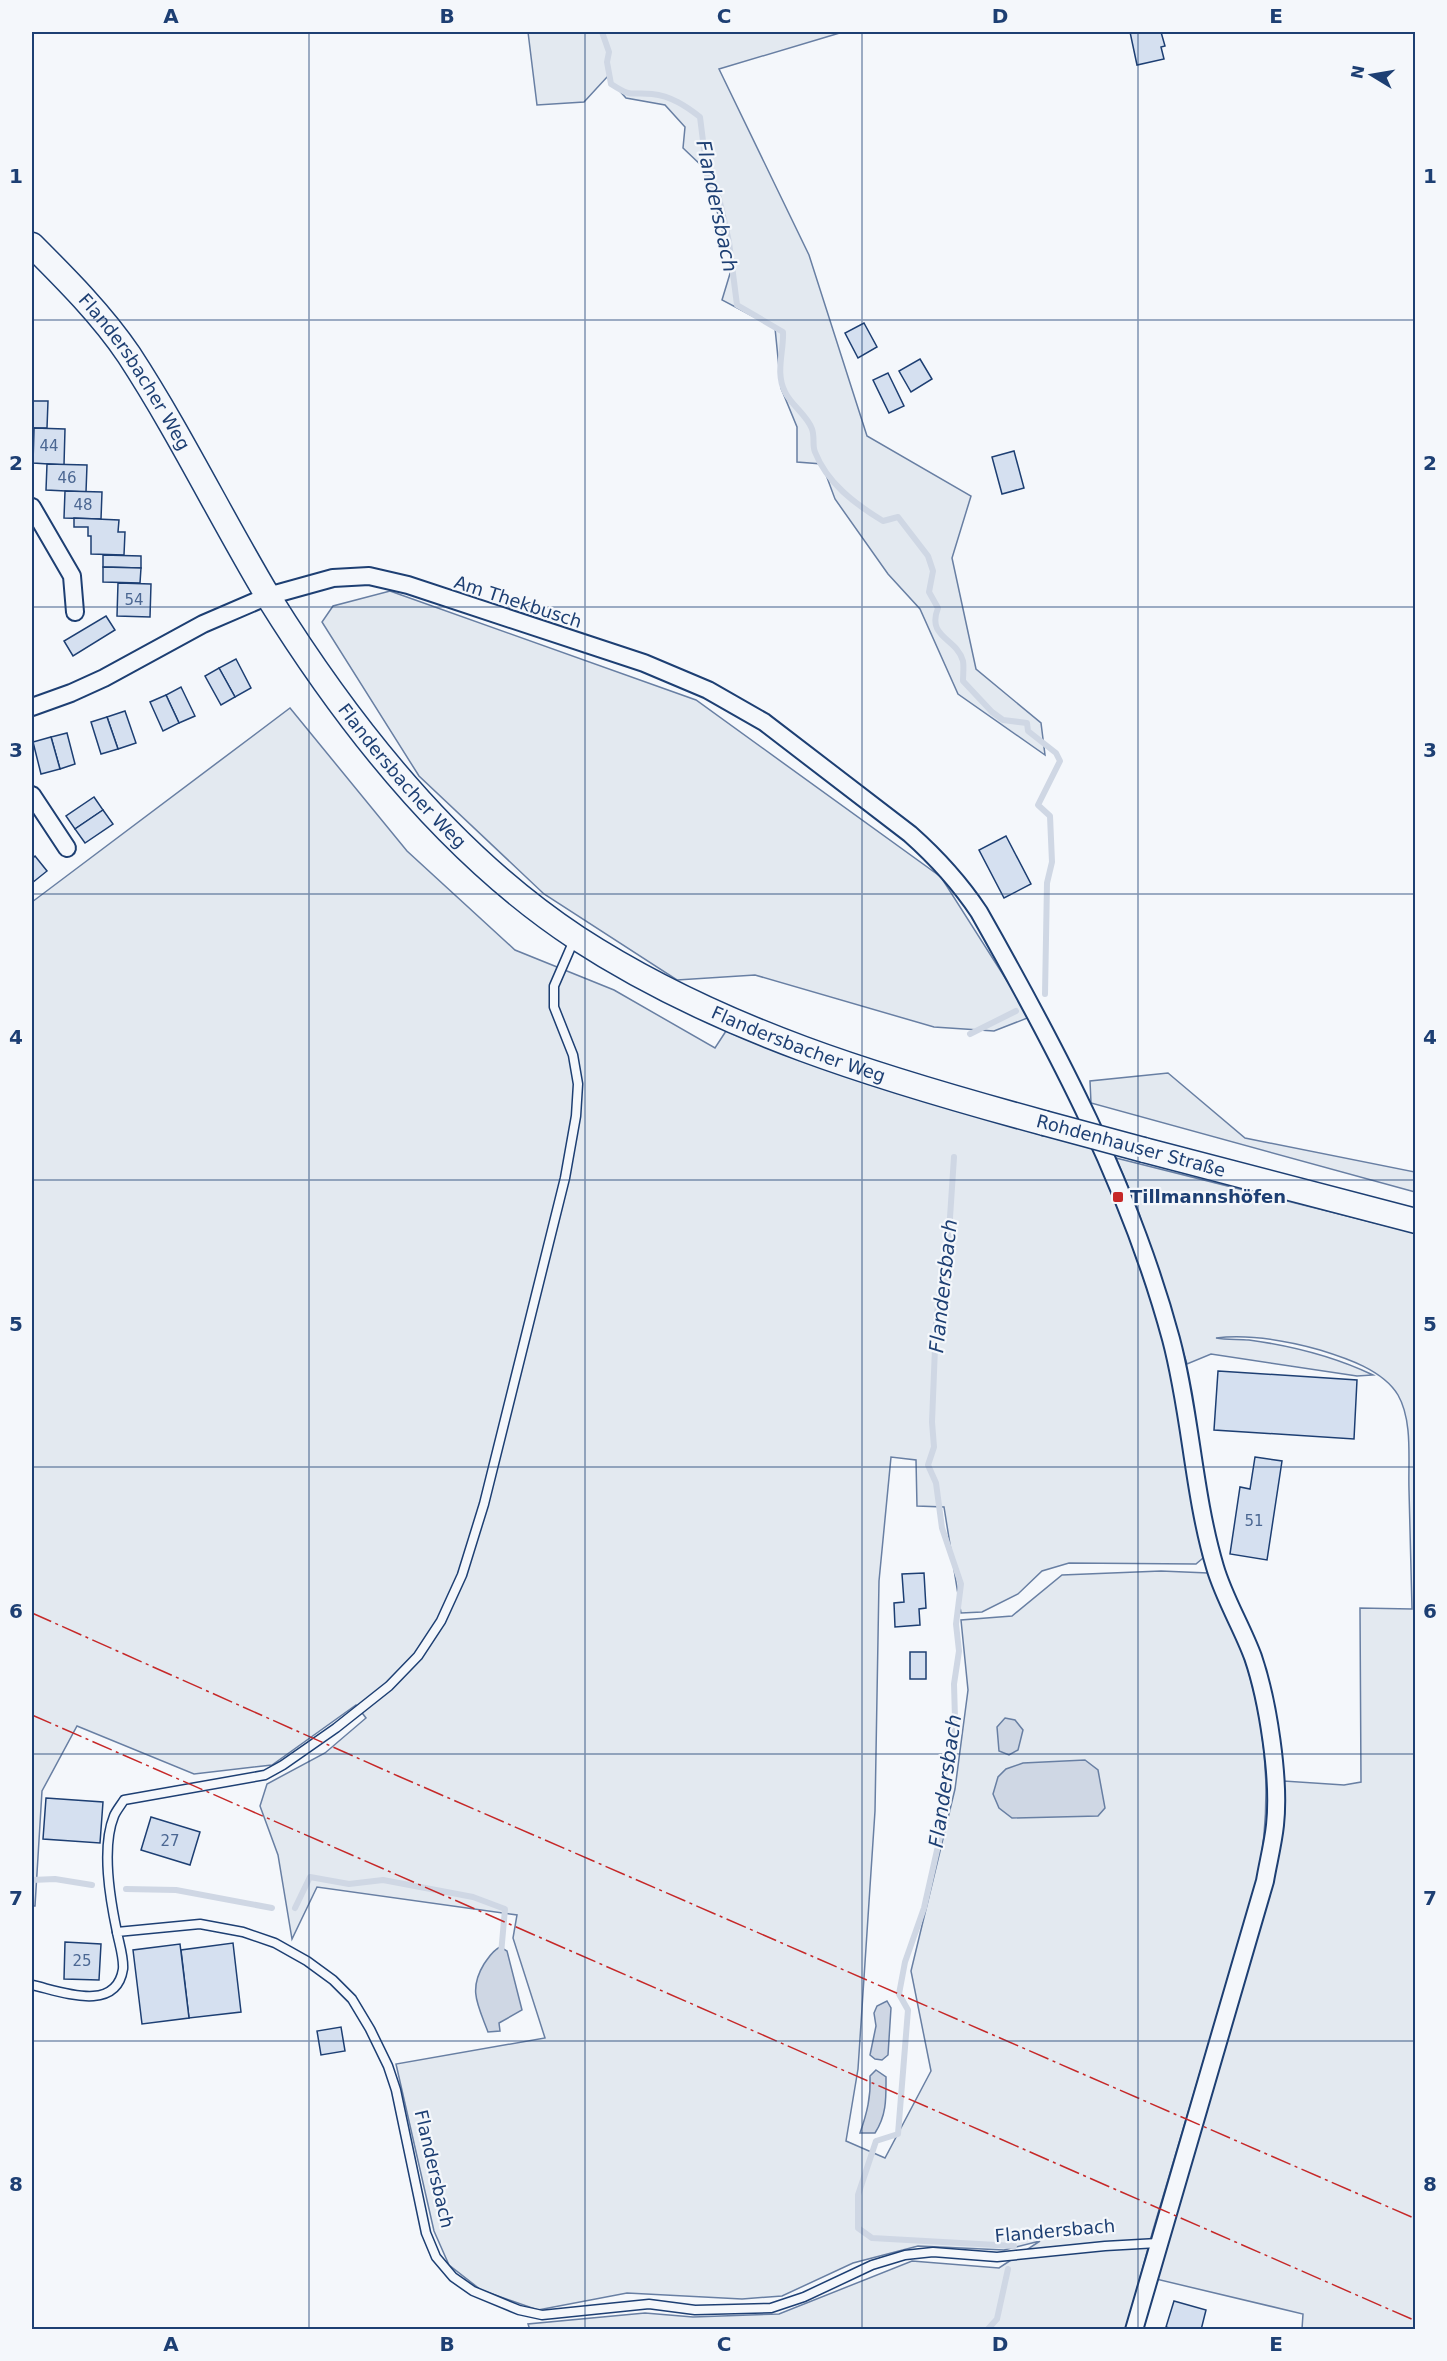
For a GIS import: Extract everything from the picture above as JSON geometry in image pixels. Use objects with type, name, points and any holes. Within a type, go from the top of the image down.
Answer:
[{"type":"main road","name":"Flandersbacher Weg","points":[[32,245],[109,328],[128,354],[170,422],[268,596],[311,663],[381,757],[420,801],[470,851],[530,903],[576,937],[639,975],[702,1008],[768,1036],[839,1062],[952,1098]]},
{"type":"main road","name":"Rohdenhauser Straße","points":[[952,1098],[1416,1221]]},
{"type":"street","points":[[32,507],[72,576],[75,612]]},
{"type":"street","name":"Am Thekbusch","points":[[32,707],[96,682],[203,624],[268,596],[333,579],[369,576],[408,585],[644,663],[708,690],[764,723],[910,834],[952,874],[979,912],[1066,1071],[1122,1195],[1150,1268],[1172,1342],[1186,1408],[1201,1513],[1215,1569],[1253,1659],[1268,1722],[1275,1777],[1275,1824],[1265,1881],[1158,2243]]},
{"type":"street","points":[[32,795],[67,848]]},
{"type":"street","points":[[1134,2330],[1158,2243]]},
{"type":"lane","points":[[32,1985],[90,1997],[104,1995],[117,1983],[123,1968],[110,1895],[108,1851],[114,1817],[124,1800],[265,1775],[283,1765],[336,1728],[389,1686],[418,1656],[441,1621],[462,1575],[484,1504],[565,1178],[576,1116],[578,1084],[573,1055],[554,1007],[555,986],[576,937]]},
{"type":"lane","name":"Flandersbach","points":[[117,1932],[200,1924],[243,1932],[275,1943],[307,1961],[333,1980],[352,1999],[388,2066],[396,2090],[426,2233],[436,2257],[453,2277],[473,2291],[519,2310],[542,2315],[649,2304],[695,2310],[771,2308],[804,2297],[872,2265],[905,2255],[933,2252],[997,2257],[1158,2243]]},
{"type":"shaded area","points":[[528,32],[843,32],[719,69],[809,255],[867,436],[971,496],[952,558],[976,669],[1041,723],[1045,755],[958,694],[920,609],[888,574],[835,499],[822,464],[797,462],[797,427],[781,388],[775,328],[722,300],[732,267],[706,170],[683,148],[685,127],[665,105],[626,98],[607,77],[584,102],[537,105]]},
{"type":"shaded area","points":[[390,591],[696,700],[941,877],[1030,1017],[994,1031],[934,1027],[755,975],[677,980],[544,894],[419,776],[322,622],[333,606]]},
{"type":"shaded area","points":[[290,708],[407,851],[515,950],[614,990],[715,1048],[726,1031],[862,1081],[954,1110],[1094,1149],[1130,1240],[1166,1343],[1203,1558],[1196,1564],[1069,1563],[1042,1571],[1018,1594],[982,1612],[961,1613],[944,1507],[917,1506],[916,1460],[891,1457],[879,1581],[875,1811],[858,2069],[846,2141],[885,2158],[931,2071],[911,1971],[955,1789],[968,1690],[961,1620],[1012,1616],[1062,1575],[1161,1571],[1208,1573],[1244,1658],[1255,1696],[1264,1748],[1265,1825],[1258,1878],[1153,2230],[1126,2329],[530,2330],[528,2324],[645,2313],[693,2317],[779,2314],[912,2261],[999,2268],[1040,2241],[1004,2250],[918,2246],[853,2263],[782,2296],[742,2299],[627,2293],[538,2310],[481,2290],[449,2265],[434,2231],[396,2064],[545,2038],[513,1938],[517,1915],[317,1887],[292,1939],[278,1855],[260,1806],[267,1784],[325,1753],[366,1718],[356,1705],[272,1765],[194,1774],[77,1726],[42,1791],[35,1906],[32,1906],[32,902]]},
{"type":"shaded area","points":[[1168,1073],[1245,1138],[1415,1172],[1415,1192],[1091,1103],[1090,1081]]},
{"type":"shaded area","points":[[1116,1158],[1415,1233],[1415,2329],[1302,2329],[1303,2314],[1156,2279],[1283,1822],[1284,1781],[1344,1785],[1361,1782],[1360,1608],[1412,1609],[1409,1441],[1403,1405],[1391,1386],[1374,1372],[1341,1357],[1269,1339],[1216,1338],[1281,1345],[1328,1357],[1373,1375],[1357,1376],[1211,1354],[1187,1364],[1137,1207]]},
{"type":"shaded area","points":[[1005,1718],[1015,1720],[1023,1730],[1018,1750],[1009,1755],[999,1751],[997,1727]]},
{"type":"shaded area","points":[[1085,1760],[1098,1770],[1105,1808],[1098,1816],[1012,1818],[999,1808],[993,1794],[998,1777],[1006,1769],[1023,1763]]},
{"type":"shaded area","points":[[500,1947],[507,1951],[522,2010],[499,2023],[500,2031],[488,2032],[476,1998],[476,1982],[484,1964]]},
{"type":"shaded area","points":[[887,2001],[891,2008],[888,2055],[882,2060],[875,2059],[870,2055],[876,2026],[874,2013],[877,2006]]},
{"type":"shaded area","points":[[876,2070],[886,2077],[884,2113],[875,2133],[860,2133],[868,2105],[870,2076]]},
{"type":"building","points":[[1130,32],[1161,32],[1165,46],[1161,47],[1164,59],[1137,65]]},
{"type":"building","points":[[864,323],[877,347],[858,358],[845,333]]},
{"type":"building","points":[[920,359],[932,379],[911,392],[899,371]]},
{"type":"building","points":[[888,373],[904,406],[889,413],[873,380]]},
{"type":"building","points":[[32,401],[48,401],[47,428],[32,428]]},
{"type":"building","points":[[34,428],[65,429],[64,465],[33,463]]},
{"type":"building","points":[[1014,451],[1024,488],[1002,494],[992,457]]},
{"type":"building","points":[[47,464],[87,465],[86,492],[46,490]]},
{"type":"building","points":[[65,491],[102,492],[101,519],[64,518]]},
{"type":"building","points":[[74,518],[119,520],[118,532],[125,532],[124,555],[91,554],[91,536],[88,536],[88,527],[74,527]]},
{"type":"building","points":[[103,555],[141,556],[141,568],[103,567]]},
{"type":"building","points":[[103,567],[141,568],[140,583],[103,582]]},
{"type":"building","points":[[118,583],[151,584],[150,617],[117,616]]},
{"type":"building","points":[[106,616],[115,630],[73,656],[64,641]]},
{"type":"building","points":[[236,659],[251,688],[235,697],[219,668]]},
{"type":"building","points":[[219,668],[235,697],[221,705],[205,676]]},
{"type":"building","points":[[181,687],[195,716],[179,723],[166,695]]},
{"type":"building","points":[[166,695],[179,723],[163,731],[150,702]]},
{"type":"building","points":[[125,711],[136,743],[118,749],[107,717]]},
{"type":"building","points":[[107,717],[118,749],[101,754],[91,722]]},
{"type":"building","points":[[67,733],[75,764],[60,769],[51,737]]},
{"type":"building","points":[[51,737],[60,769],[41,774],[33,742]]},
{"type":"building","points":[[94,797],[103,810],[75,829],[66,816]]},
{"type":"building","points":[[103,810],[113,824],[85,843],[75,829]]},
{"type":"building","points":[[1006,836],[1031,884],[1004,898],[979,850]]},
{"type":"building","points":[[35,856],[47,871],[32,883],[32,859]]},
{"type":"building","points":[[1218,1371],[1357,1380],[1354,1439],[1214,1430]]},
{"type":"building","points":[[1255,1457],[1282,1461],[1267,1560],[1230,1554],[1240,1487],[1250,1489]]},
{"type":"building","points":[[924,1573],[926,1608],[919,1609],[920,1625],[895,1627],[894,1603],[904,1602],[902,1574]]},
{"type":"building","points":[[910,1652],[926,1652],[926,1679],[910,1679]]},
{"type":"building","points":[[46,1798],[103,1802],[100,1843],[43,1839]]},
{"type":"building","points":[[151,1817],[200,1832],[190,1865],[141,1850]]},
{"type":"building","points":[[65,1942],[101,1944],[99,1980],[64,1979]]},
{"type":"building","points":[[233,1943],[241,2012],[189,2018],[181,1950]]},
{"type":"building","points":[[180,1944],[189,2018],[142,2024],[133,1950]]},
{"type":"building","points":[[341,2027],[345,2051],[321,2055],[317,2031]]},
{"type":"building","points":[[1174,2301],[1206,2310],[1201,2330],[1175,2330],[1166,2327]]},
{"type":"waterway","name":"Flandersbach","points":[[602,32],[609,52],[607,62],[611,84],[631,94],[652,94],[672,99],[700,117],[708,181],[719,198],[729,242],[737,305],[783,332],[780,370],[782,385],[788,397],[810,424],[814,449],[820,463],[834,483],[862,507],[883,521],[898,517],[928,556],[933,571],[929,592],[938,608],[935,618],[936,626],[960,653],[963,661],[963,681],[992,712],[1003,720],[1027,723],[1028,731],[1056,753],[1060,761],[1038,805],[1050,816],[1052,862],[1047,883],[1045,994]]},
{"type":"waterway","name":"Flandersbach","points":[[970,1034],[1016,1011]]},
{"type":"waterway","name":"Flandersbach","points":[[954,1157],[946,1278],[939,1297],[936,1323],[932,1422],[934,1447],[928,1465],[936,1483],[942,1528],[961,1584],[956,1624],[959,1651],[954,1684],[955,1719],[946,1760],[940,1837],[924,1908],[905,1962],[899,1994],[908,2010],[898,2134],[876,2141],[858,2195],[858,2228],[872,2238],[1014,2246]]},
{"type":"waterway","points":[[295,1908],[310,1877],[349,1884],[383,1880],[473,1897],[505,1909],[501,1954]]},
{"type":"waterway","points":[[32,1880],[55,1879],[92,1885]]},
{"type":"waterway","points":[[126,1889],[176,1890],[272,1908]]},
{"type":"waterway","name":"Flandersbach","points":[[987,2330],[997,2319],[1008,2269]]},
{"type":"power","points":[[32,1613],[398,1776],[1416,2219]]},
{"type":"power","points":[[32,1715],[1416,2321]]},
{"type":"place","name":"Tillmannshöfen","points":[[1118,1197]]}]
